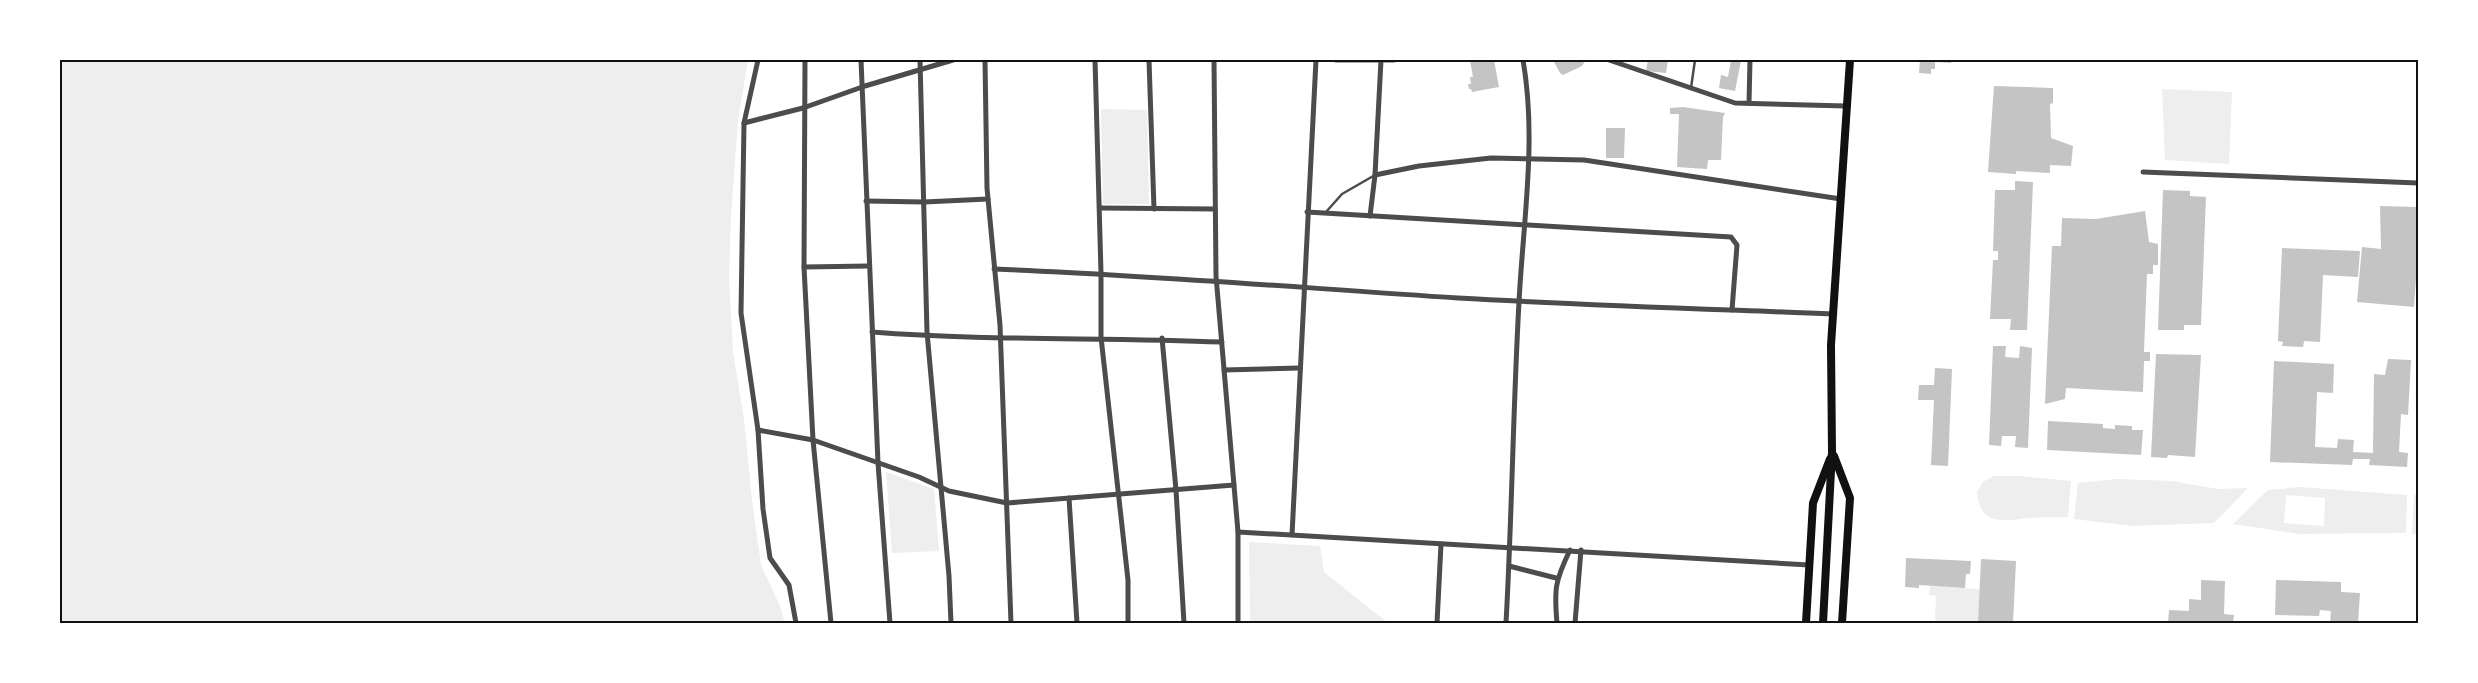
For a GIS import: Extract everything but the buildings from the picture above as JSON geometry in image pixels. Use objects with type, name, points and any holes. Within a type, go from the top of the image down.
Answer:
[{"type":"main road","points":[[1823,623],[1832,452],[1831,344],[1850,60]]},
{"type":"main road","points":[[1806,623],[1813,503],[1832,452]]},
{"type":"main road","points":[[1832,452],[1850,498],[1842,623]]},
{"type":"street","points":[[758,60],[744,123],[741,313],[758,430],[763,509],[770,558],[790,585],[796,623]]},
{"type":"street","points":[[805,60],[803,108],[804,267],[813,440],[831,623]]},
{"type":"street","points":[[860,60],[878,463],[890,623]]},
{"type":"street","points":[[920,60],[927,336],[948,576],[950,623]]},
{"type":"street","points":[[744,123],[803,108],[953,60]]},
{"type":"street","points":[[985,60],[988,199],[1000,336],[1010,623]]},
{"type":"street","points":[[1095,60],[1100,208],[1101,337],[1128,580],[1128,623]]},
{"type":"street","points":[[1149,60],[1154,209]]},
{"type":"street","points":[[1214,60],[1217,283],[1238,532],[1238,623]]},
{"type":"street","points":[[1292,535],[1298,368],[1316,60]]},
{"type":"street","points":[[1336,60],[1394,60]]},
{"type":"street","points":[[1506,623],[1519,300],[1528,159],[1529,109],[1524,60]]},
{"type":"street","points":[[1609,60],[1735,103],[1846,106]]},
{"type":"street","points":[[1749,103],[1750,60]]},
{"type":"street","points":[[1370,216],[1375,175],[1381,61]]},
{"type":"street","points":[[1375,175],[1460,160],[1491,158],[1584,160],[1840,198]]},
{"type":"street","points":[[2143,172],[2418,183]]},
{"type":"street","points":[[866,201],[924,202],[988,199]]},
{"type":"street","points":[[1100,208],[1216,209]]},
{"type":"street","points":[[1307,212],[1525,227],[1731,237],[1737,244],[1732,310]]},
{"type":"street","points":[[804,267],[869,266]]},
{"type":"street","points":[[994,268],[1101,273],[1217,283],[1303,286],[1519,300],[1833,314]]},
{"type":"street","points":[[872,332],[927,336],[1162,338],[1222,342]]},
{"type":"street","points":[[1162,338],[1176,490],[1184,623]]},
{"type":"street","points":[[1224,370],[1298,368]]},
{"type":"street","points":[[758,430],[813,440],[949,491],[1007,502],[1234,486]]},
{"type":"street","points":[[1069,498],[1077,623]]},
{"type":"street","points":[[1238,532],[1581,550],[1809,565]]},
{"type":"street","points":[[1437,623],[1441,544]]},
{"type":"street","points":[[1557,623],[1554,594],[1556,578],[1570,550]]},
{"type":"street","points":[[1575,623],[1581,550]]},
{"type":"street","points":[[1509,566],[1556,578]]},
{"type":"lane","points":[[1691,88],[1695,60]]},
{"type":"lane","points":[[1326,214],[1342,194],[1375,175]]},
{"type":"shaded area","points":[[60,60],[748,60],[738,120],[731,216],[729,278],[733,352],[744,419],[761,565],[780,606],[785,623],[60,623]]},
{"type":"shaded area","points":[[2162,89],[2232,92],[2229,164],[2165,160]]},
{"type":"shaded area","points":[[1101,109],[1147,110],[1149,204],[1103,204]]},
{"type":"shaded area","points":[[886,472],[934,489],[939,551],[892,553]]},
{"type":"shaded area","points":[[1993,476],[2019,476],[2071,481],[2068,517],[2001,520],[1988,516],[1979,503],[1977,492],[1983,482]]},
{"type":"shaded area","points":[[2117,479],[2172,481],[2218,489],[2248,488],[2214,523],[2132,526],[2074,519],[2078,483]]},
{"type":"shaded area","points":[[2300,487],[2407,495],[2406,533],[2299,534],[2233,524],[2268,490]],"holes":[[[2286,495],[2325,498],[2324,526],[2284,523]]]},
{"type":"shaded area","points":[[2414,495],[2418,495],[2418,534],[2412,534]]},
{"type":"shaded area","points":[[1249,542],[1320,546],[1324,572],[1388,623],[1250,623]]},
{"type":"shaded area","points":[[1930,586],[1980,589],[1978,623],[1935,623],[1936,596],[1929,595]]}]
